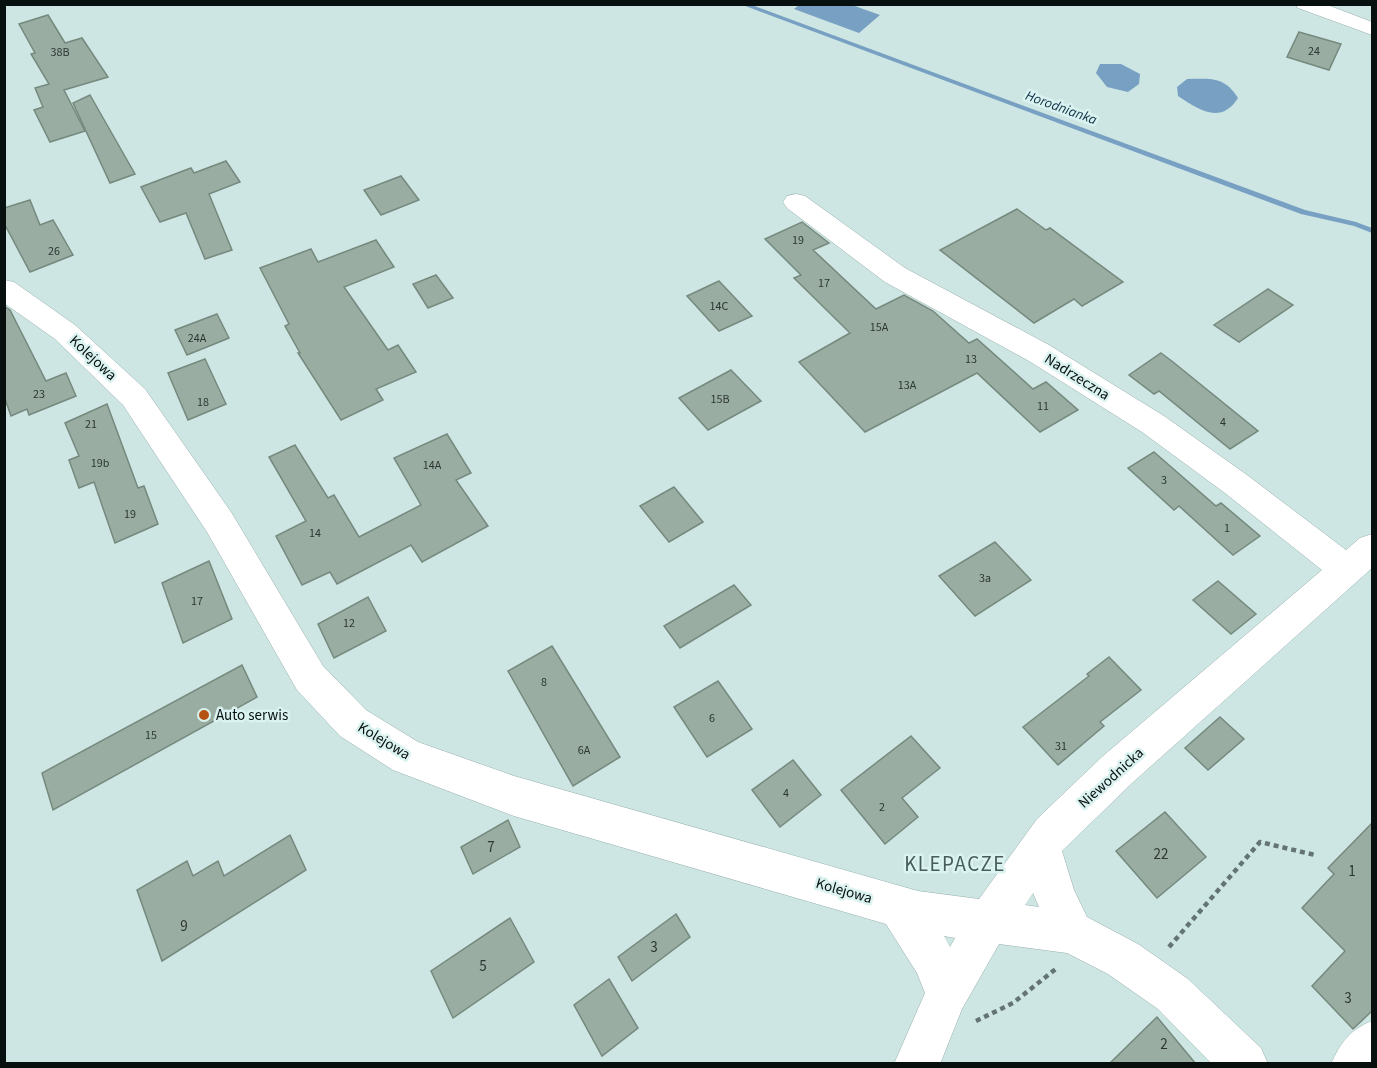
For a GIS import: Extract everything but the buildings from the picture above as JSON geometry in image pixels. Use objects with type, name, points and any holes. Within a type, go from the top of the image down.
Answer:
[{"type":"street","points":[[1305,4],[1372,29]]},
{"type":"street","name":"Nadrzeczna","points":[[796,202],[895,275],[1039,353],[1153,424],[1360,559]]},
{"type":"street","name":"Kolejowa","points":[[4,289],[65,332],[134,397],[219,522],[310,678],[353,723],[407,757],[514,796],[918,912],[989,920],[1079,935]]},
{"type":"street","name":"Niewodnicka","points":[[917,1064],[960,1008],[989,920],[1051,833],[1118,770],[1360,559]]},
{"type":"street","points":[[1041,846],[1055,896],[1079,935],[1123,959],[1173,994],[1245,1064]]},
{"type":"street","points":[[900,907],[934,960],[960,1008]]},
{"type":"street","points":[[1354,1064],[1372,1043]]},
{"type":"path","points":[[1145,975],[1260,842],[1314,855]]},
{"type":"path","points":[[960,1008],[1013,1003],[1056,970],[1079,935]]},
{"type":"water","points":[[799,5],[852,5],[880,15],[859,33],[794,9]]},
{"type":"water","points":[[1100,64],[1121,64],[1140,74],[1139,84],[1128,92],[1107,87],[1096,73]]},
{"type":"water","points":[[1187,79],[1210,79],[1222,82],[1238,98],[1224,111],[1217,113],[1202,110],[1178,96],[1177,87]]},
{"type":"waterway","name":"Horodnianka","points":[[742,4],[1303,212],[1356,224],[1372,231]]},
{"type":"place","name":"Auto serwis","points":[[204,715]]},
{"type":"district","name":"KLEPACZE","points":[[955,864]]}]
